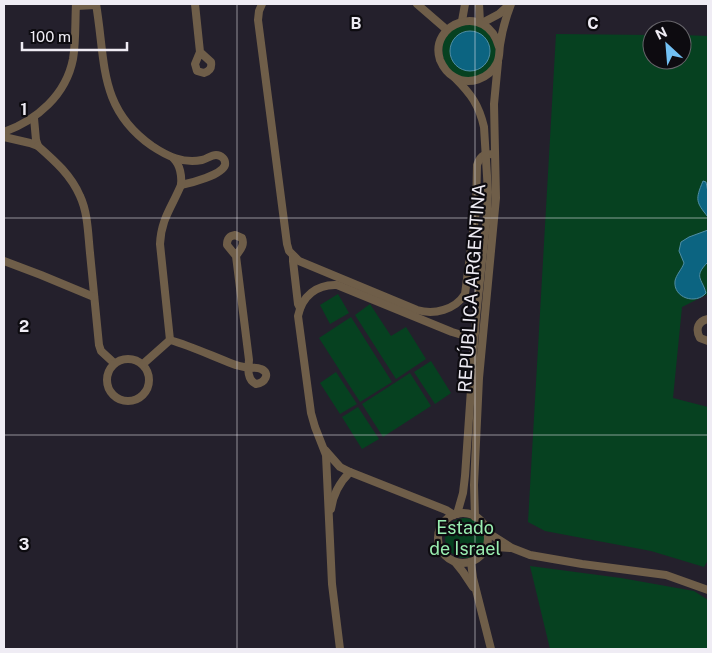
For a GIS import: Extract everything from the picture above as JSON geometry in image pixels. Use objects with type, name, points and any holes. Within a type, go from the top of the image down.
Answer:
[{"type":"street","points":[[195,4],[200,52]]},
{"type":"street","points":[[416,4],[447,30]]},
{"type":"street","points":[[462,21],[465,4]]},
{"type":"street","points":[[479,4],[481,23]]},
{"type":"street","points":[[481,23],[499,14],[511,4]]},
{"type":"street","points":[[499,46],[511,4]]},
{"type":"street","points":[[4,132],[34,118],[54,98],[63,85],[73,58],[76,5],[96,5],[109,90],[116,107],[129,126],[159,150],[174,158],[193,161],[217,155],[224,159],[223,168],[217,172],[197,181],[181,184]]},
{"type":"street","points":[[260,7],[258,20],[287,244],[289,251],[299,261],[417,310],[431,313],[450,307],[466,294],[476,211],[477,165],[480,158],[485,154],[495,154]]},
{"type":"street","points":[[468,20],[489,27],[494,33],[499,46],[500,54],[494,69],[480,79],[463,81],[455,78],[447,72],[439,56],[439,47],[447,30],[462,21],[468,20]]},
{"type":"street","name":"REPÚBLICA ARGENTINA","points":[[455,514],[466,476],[479,378],[480,317],[495,154],[494,104],[498,62]]},
{"type":"street","name":"REPÚBLICA ARGENTINA","points":[[455,78],[472,96],[479,109],[484,127],[488,192],[491,208]]},
{"type":"street","points":[[34,118],[38,146]]},
{"type":"street","points":[[4,137],[38,146],[60,166],[73,183],[85,211],[99,345],[101,351],[114,363]]},
{"type":"street","points":[[170,340],[162,263],[161,231],[163,221],[182,179],[178,163],[174,158]]},
{"type":"street","points":[[170,340],[248,368],[249,360],[236,256]]},
{"type":"street","points":[[293,256],[300,308]]},
{"type":"street","points":[[4,261],[94,297]]},
{"type":"street","points":[[340,649],[332,584],[326,474],[327,461],[310,413],[298,316],[300,308],[308,297],[321,286],[327,284],[337,285],[452,332],[462,335],[475,332]]},
{"type":"street","name":"REPÚBLICA ARGENTINA","points":[[476,517],[472,431],[475,332],[480,317]]},
{"type":"street","points":[[708,319],[702,320],[699,323],[697,331],[700,338],[708,341]]},
{"type":"street","points":[[144,364],[170,340]]},
{"type":"street","points":[[126,358],[132,358],[144,364],[150,375],[150,382],[145,394],[140,398],[127,401],[115,397],[108,387],[107,380],[110,368],[114,363],[126,358]]},
{"type":"street","points":[[323,447],[340,467],[350,472],[455,514],[468,514],[476,517],[482,522],[488,535],[486,549],[481,556],[471,562],[455,562]]},
{"type":"street","points":[[328,521],[336,491],[350,472]]},
{"type":"street","points":[[455,514],[447,519],[438,533],[440,549],[445,556],[455,562],[464,572],[478,598]]},
{"type":"street","points":[[487,532],[512,548],[530,555],[666,575],[708,590]]},
{"type":"street","points":[[486,549],[512,548]]},
{"type":"street","points":[[471,562],[473,578],[491,649]]},
{"type":"green space","points":[[473,24],[487,30],[495,46],[495,61],[487,71],[479,76],[462,77],[453,73],[447,66],[443,58],[442,48],[444,39],[450,32],[458,26]],"holes":[[[471,32],[485,39],[489,45],[487,62],[478,69],[451,58],[453,42],[462,34]]]},
{"type":"green space","points":[[556,34],[642,35],[642,70],[692,70],[692,35],[708,36],[708,294],[682,307],[673,398],[708,407],[708,560],[704,567],[651,551],[545,531],[528,522]]},
{"type":"green space","points":[[338,294],[349,313],[330,324],[320,305]]},
{"type":"green space","points":[[370,304],[391,336],[406,327],[426,359],[396,379],[355,315]]},
{"type":"green space","points":[[351,317],[392,382],[360,402],[319,338]]},
{"type":"green space","points":[[431,361],[451,393],[435,404],[414,372]]},
{"type":"green space","points":[[336,372],[357,404],[340,414],[320,383]]},
{"type":"green space","points":[[410,373],[431,406],[383,437],[362,404]]},
{"type":"green space","points":[[358,407],[379,439],[362,449],[342,417]]},
{"type":"green space","name":"Estado de Israel","points":[[461,518],[469,518],[476,521],[482,527],[485,538],[482,549],[476,555],[469,558],[461,558],[454,555],[448,549],[445,542],[445,534],[448,527],[454,521]]},
{"type":"green space","points":[[530,566],[621,578],[694,591],[708,600],[708,649],[550,649]]},
{"type":"water","points":[[470,31],[484,37],[490,51],[484,65],[470,71],[456,65],[450,51],[456,37]]},
{"type":"water","points":[[703,181],[706,182],[708,192],[708,217],[698,200]]},
{"type":"water","points":[[708,230],[708,262],[700,274],[706,293],[697,299],[686,298],[675,287],[675,281],[684,263],[679,251],[681,242]]}]
